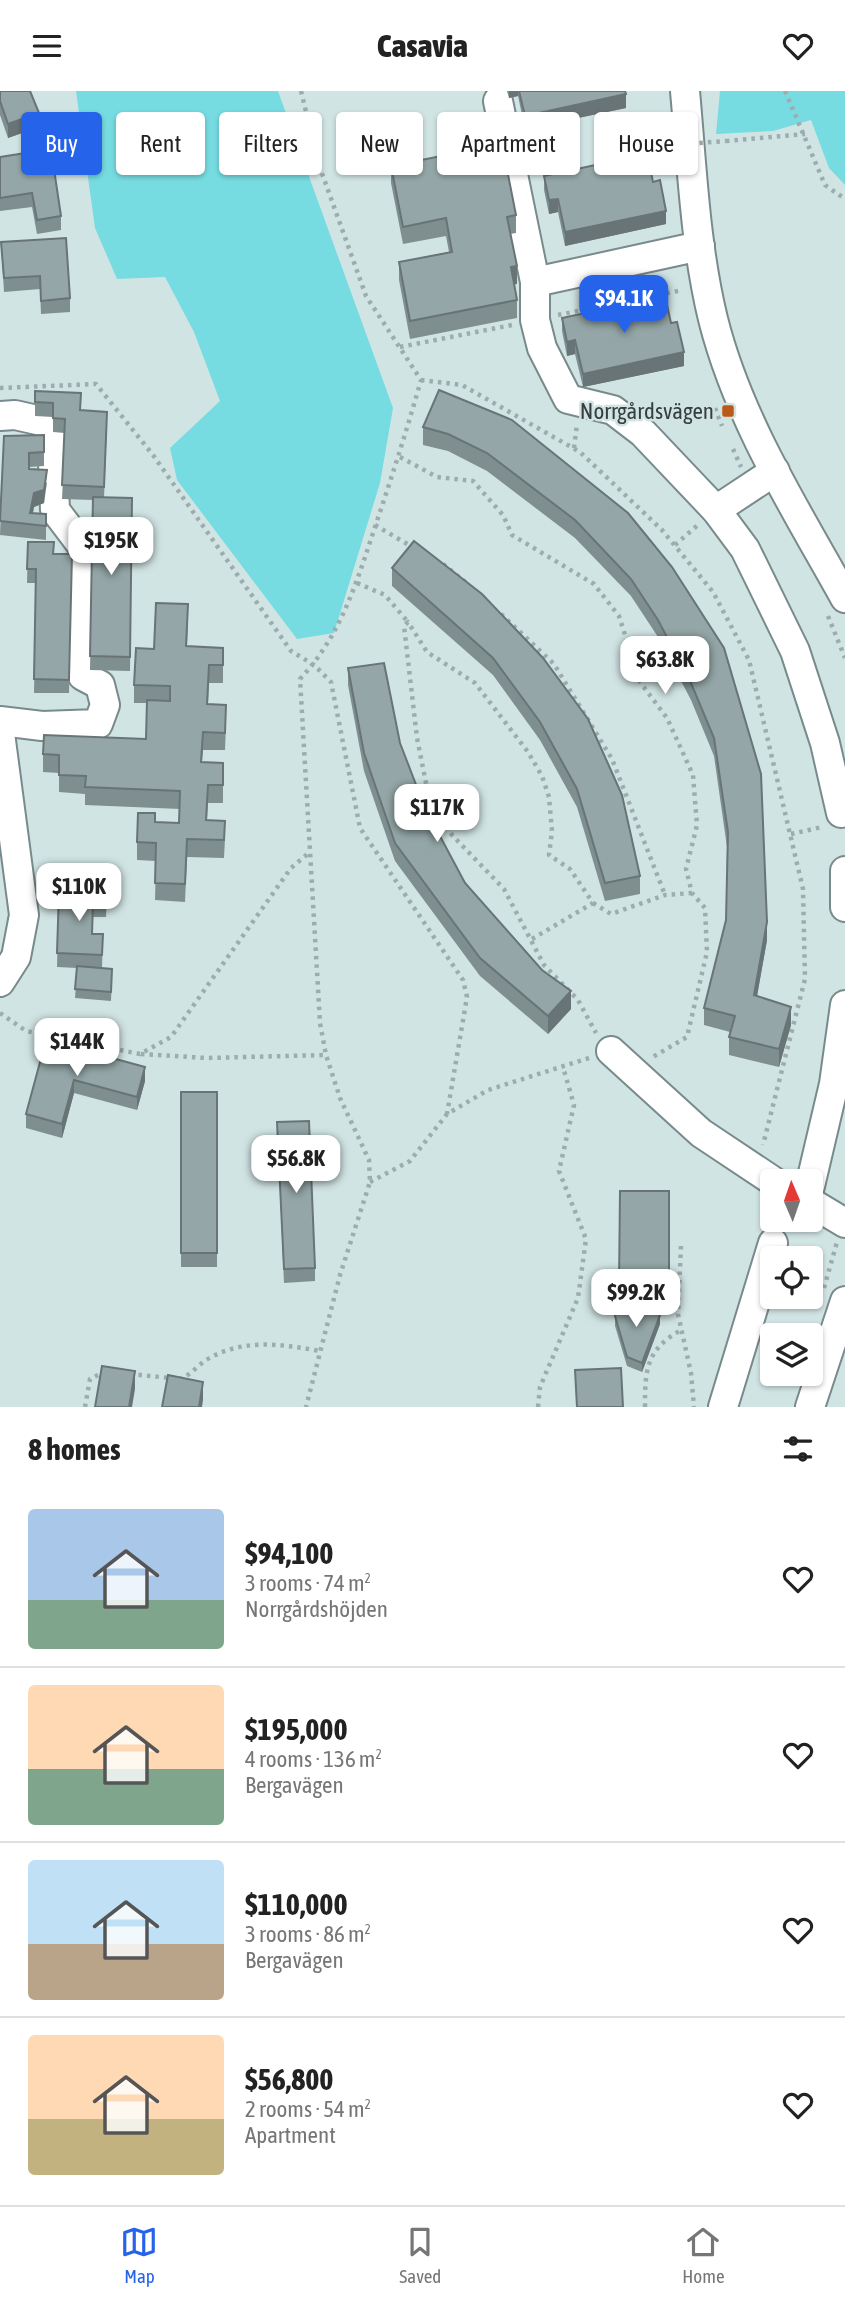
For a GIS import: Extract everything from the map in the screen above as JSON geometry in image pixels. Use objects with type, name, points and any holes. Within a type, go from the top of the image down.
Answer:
[{"type":"street","points":[[685,91],[700,246],[713,319],[740,401],[845,598]]},
{"type":"street","points":[[498,101],[536,282],[535,320],[542,348],[568,399],[613,410],[643,433],[716,510],[745,549],[795,651],[825,743],[841,813]]},
{"type":"street","points":[[536,282],[700,246]]},
{"type":"street","points":[[0,416],[15,415],[46,422],[52,440],[55,510],[83,547],[80,633],[83,675],[100,685],[105,705],[98,724],[42,726],[0,721]]},
{"type":"street","points":[[716,510],[775,471]]},
{"type":"street","points":[[0,733],[24,915],[16,957],[0,982]]},
{"type":"street","points":[[845,871],[845,907]]},
{"type":"street","points":[[814,1169],[834,1084],[845,1005]]},
{"type":"street","points":[[611,1051],[701,1133],[760,1173]]},
{"type":"street","points":[[823,1210],[844,1223]]},
{"type":"street","points":[[723,1407],[773,1243]]},
{"type":"street","points":[[810,1407],[833,1299]]},
{"type":"path","points":[[301,91],[319,165],[366,296],[421,380],[400,457],[352,600],[314,664],[300,679],[320,1023],[326,1055],[340,1098],[369,1160],[370,1182],[340,1275],[306,1407]]},
{"type":"path","points":[[785,91],[825,185],[845,199]]},
{"type":"path","points":[[698,143],[805,134]]},
{"type":"path","points":[[421,380],[462,385],[580,452],[662,530],[713,592],[749,660],[803,889],[805,979],[765,1169]]},
{"type":"path","points":[[0,388],[96,384],[153,455],[291,651],[314,664],[331,682],[360,828],[463,981],[467,997],[447,1114]]},
{"type":"path","points":[[400,457],[437,477],[473,481],[503,515],[512,535],[594,584],[619,616],[640,682],[667,718],[693,775],[697,825],[686,869],[692,893],[705,908],[706,953],[687,1037],[634,1072]]},
{"type":"path","points":[[375,525],[421,551]]},
{"type":"path","points":[[432,558],[454,571],[474,590]]},
{"type":"path","points":[[357,583],[385,596],[408,622],[427,652],[475,683],[516,733],[542,776],[549,797],[549,855],[570,869],[593,903],[611,914],[665,895],[692,893]]},
{"type":"path","points":[[494,608],[554,664],[612,759],[665,895]]},
{"type":"path","points":[[370,1182],[410,1161],[447,1114],[488,1090],[611,1051],[590,1026],[578,1000],[544,965],[504,889],[452,835],[429,799],[417,738],[404,627],[408,622]]},
{"type":"path","points":[[140,1054],[171,1037],[291,868],[310,852]]},
{"type":"path","points":[[532,939],[593,903]]},
{"type":"path","points":[[0,1013],[26,1031],[140,1054],[206,1058],[326,1055]]},
{"type":"path","points":[[538,1407],[540,1387],[578,1298],[586,1239],[559,1171],[574,1105],[563,1067]]},
{"type":"path","points":[[833,1299],[844,1223]]},
{"type":"path","points":[[681,1246],[678,1314],[694,1407]]},
{"type":"path","points":[[645,1407],[645,1374],[660,1342],[681,1330]]},
{"type":"path","points":[[119,1372],[182,1379],[205,1361],[234,1347],[268,1342],[320,1351]]},
{"type":"path","points":[[85,1407],[90,1379],[106,1371]]},
{"type":"shaded area","points":[[76,91],[278,91],[286,112],[219,112],[219,175],[308,175],[393,408],[380,483],[334,633],[297,639],[177,480],[170,448],[220,401],[194,332],[165,277],[117,279],[95,228],[88,175],[102,175],[102,112],[79,112]]},
{"type":"shaded area","points":[[720,91],[845,91],[845,185],[829,168],[811,120],[773,131],[716,134]]},
{"type":"building","points":[[0,91],[30,91],[39,112],[21,112],[21,119],[8,124],[0,101]]},
{"type":"building","points":[[519,91],[625,91],[626,94],[543,112],[524,112]]},
{"type":"building","points":[[21,154],[21,175],[55,175],[61,216],[37,220],[32,193],[0,198],[0,157]]},
{"type":"building","points":[[437,157],[437,175],[508,175],[516,215],[507,217],[517,266],[511,267],[517,300],[410,321],[399,262],[452,252],[446,218],[403,227],[393,175],[423,175],[423,160]]},
{"type":"building","points":[[594,165],[594,175],[652,175],[653,182],[660,180],[666,211],[565,232],[558,199],[549,200],[544,176],[580,175],[580,168]]},
{"type":"building","points":[[66,238],[70,298],[41,301],[40,276],[4,278],[1,242]]},
{"type":"building","points":[[665,296],[671,323],[677,322],[684,352],[583,374],[575,340],[567,342],[562,318]]},
{"type":"building","points":[[439,390],[512,420],[628,513],[672,567],[724,648],[761,774],[767,922],[754,995],[791,1007],[779,1049],[729,1037],[735,1016],[704,1008],[726,920],[728,832],[714,738],[691,683],[658,620],[631,579],[575,520],[487,453],[448,434],[423,427]]},
{"type":"building","points":[[35,391],[81,393],[80,410],[107,412],[104,487],[62,485],[65,419],[53,418],[53,403],[35,402]]},
{"type":"building","points":[[44,435],[44,452],[29,453],[29,469],[47,470],[44,490],[34,493],[30,513],[46,514],[46,526],[0,521],[4,436]]},
{"type":"building","points":[[93,497],[132,498],[130,657],[90,656]]},
{"type":"building","points":[[414,541],[482,594],[543,658],[588,719],[622,795],[640,876],[605,883],[577,789],[540,722],[493,658],[392,568]]},
{"type":"building","points":[[28,542],[54,542],[53,554],[72,554],[69,680],[34,679],[36,569],[27,569]]},
{"type":"building","points":[[156,603],[188,604],[186,646],[223,648],[223,665],[209,665],[207,704],[226,705],[225,733],[203,732],[201,762],[223,763],[223,785],[208,785],[206,820],[225,821],[224,840],[187,839],[185,884],[155,883],[156,843],[137,842],[138,813],[155,813],[155,822],[179,823],[180,791],[85,787],[86,776],[59,775],[59,755],[43,754],[44,735],[146,739],[147,700],[170,701],[170,686],[134,685],[136,648],[154,649]]},
{"type":"building","points":[[384,663],[400,743],[425,808],[465,883],[542,970],[571,991],[548,1016],[480,958],[395,843],[364,753],[348,668]]},
{"type":"building","points":[[59,891],[107,892],[106,903],[93,903],[92,934],[103,934],[102,955],[57,953]]},
{"type":"building","points":[[77,966],[112,969],[111,992],[75,989]]},
{"type":"building","points":[[46,1040],[145,1067],[137,1097],[74,1080],[62,1124],[26,1114]]},
{"type":"building","points":[[181,1092],[217,1092],[217,1253],[181,1253]]},
{"type":"building","points":[[309,1121],[315,1268],[284,1269],[277,1122]]},
{"type":"building","points":[[620,1191],[669,1191],[669,1287],[619,1286]]},
{"type":"building","points":[[624,1301],[660,1315],[642,1363],[627,1357],[615,1316]]},
{"type":"building","points":[[102,1366],[135,1371],[129,1407],[95,1407]]},
{"type":"building","points":[[621,1368],[623,1407],[577,1407],[575,1370]]},
{"type":"building","points":[[168,1375],[203,1382],[199,1407],[162,1407]]},
{"type":"place","name":"Norrgårdsvägen","points":[[728,411]]}]
